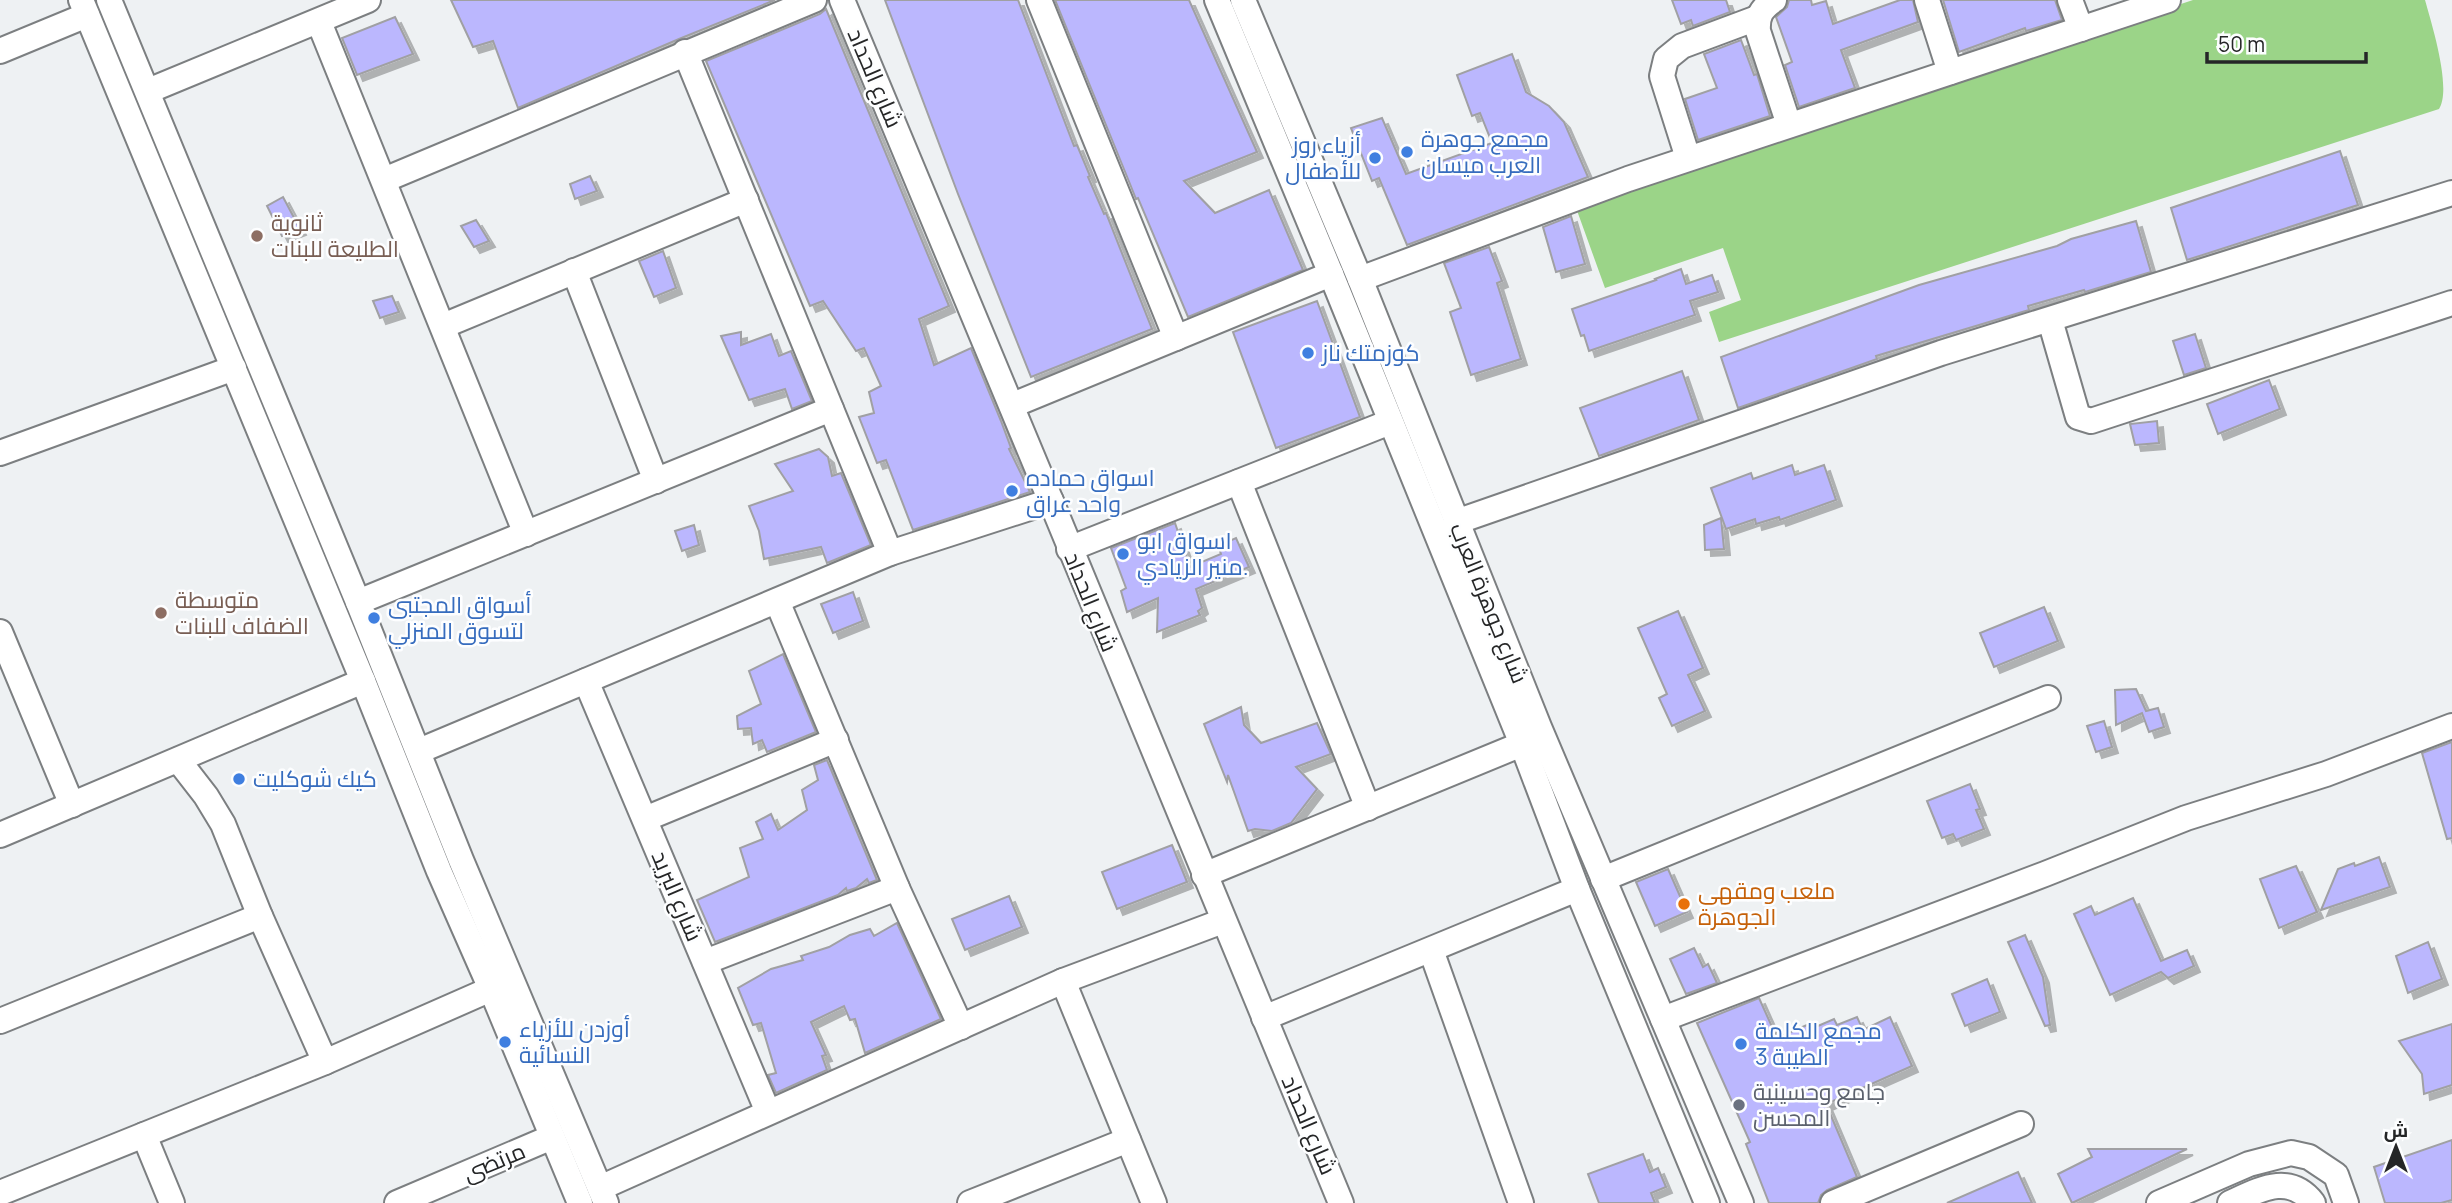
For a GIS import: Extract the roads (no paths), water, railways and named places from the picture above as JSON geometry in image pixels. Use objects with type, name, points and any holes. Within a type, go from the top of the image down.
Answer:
[{"type":"street","points":[[109,0],[419,751],[450,865]]},
{"type":"street","points":[[148,91],[368,0]]},
{"type":"street","points":[[384,180],[814,0]]},
{"type":"street","name":"شارع الحداد","points":[[842,0],[1013,405],[1069,548],[1341,1203]]},
{"type":"street","points":[[1039,0],[1176,338]]},
{"type":"street","name":"شارع جوهرة العرب","points":[[1216,0],[1331,274],[1522,744],[1577,889],[1707,1203]]},
{"type":"street","name":"شارع جوهرة العرب","points":[[1244,0],[1603,879],[1741,1203]]},
{"type":"street","points":[[1927,0],[1950,72]]},
{"type":"street","points":[[2070,0],[2081,29]]},
{"type":"street","points":[[1360,279],[1628,178],[2168,0]]},
{"type":"street","points":[[0,51],[84,7],[363,681],[603,1196],[768,1112],[1063,981],[1223,921]]},
{"type":"street","points":[[1688,159],[1662,76],[1666,58],[1682,46],[1765,9]]},
{"type":"street","points":[[1765,9],[1758,31],[1788,125]]},
{"type":"street","points":[[319,22],[526,534]]},
{"type":"street","points":[[685,52],[890,553]]},
{"type":"street","points":[[1456,522],[1941,354],[2452,193]]},
{"type":"street","points":[[443,326],[746,200]]},
{"type":"street","points":[[574,271],[656,481]]},
{"type":"street","points":[[1013,405],[1331,274]]},
{"type":"street","points":[[2050,320],[2078,416],[2091,421],[2452,303]]},
{"type":"street","points":[[0,453],[234,368]]},
{"type":"street","points":[[358,602],[831,410]]},
{"type":"street","points":[[1069,548],[1390,422]]},
{"type":"street","points":[[1239,482],[1368,808]]},
{"type":"street","points":[[419,751],[890,553],[1051,501]]},
{"type":"street","points":[[777,601],[897,888],[961,1027]]},
{"type":"street","points":[[0,632],[72,805]]},
{"type":"street","points":[[0,835],[363,681]]},
{"type":"street","name":"شارع البريد","points":[[586,681],[768,1112]]},
{"type":"street","points":[[1603,879],[2049,698]]},
{"type":"street","points":[[1663,1019],[2186,818],[2326,774],[2452,726]]},
{"type":"street","points":[[645,819],[836,740]]},
{"type":"street","points":[[1204,875],[1522,744]]},
{"type":"street","points":[[178,760],[206,796],[223,824],[260,916],[325,1062]]},
{"type":"street","points":[[705,962],[897,888]]},
{"type":"street","points":[[1264,1018],[1577,889]]},
{"type":"street","points":[[0,1021],[260,916]]},
{"type":"street","points":[[474,921],[491,989],[580,1203]]},
{"type":"street","points":[[1431,950],[1521,1203]]},
{"type":"street","points":[[1063,981],[1154,1203]]},
{"type":"street","points":[[0,1193],[325,1062],[491,989]]},
{"type":"street","points":[[1833,1203],[2021,1124]]},
{"type":"street","points":[[144,1135],[172,1203]]},
{"type":"street","name":"مرتضى","points":[[397,1203],[552,1138]]},
{"type":"street","points":[[970,1203],[1128,1140]]},
{"type":"street","points":[[2159,1203],[2249,1164],[2291,1153],[2309,1157],[2336,1175],[2346,1203]]},
{"type":"street","points":[[2230,1203],[2262,1188],[2285,1185],[2304,1192],[2313,1203]]},
{"type":"place","name":"مجمع جوهرة العرب ميسان","points":[[1407,152]]},
{"type":"place","name":"أزياء روز للأطفال","points":[[1375,158]]},
{"type":"place","name":"ثانوية الطليعة للبنات","points":[[257,236]]},
{"type":"place","name":"كوزمتك ناز","points":[[1308,353]]},
{"type":"place","name":"اسواق حماده واحد عراق","points":[[1012,491]]},
{"type":"place","name":"اسواق ابو منير الزيادي.","points":[[1123,554]]},
{"type":"place","name":"متوسطة الضفاف للبنات","points":[[161,613]]},
{"type":"place","name":"أسواق المجتبى لتسوق المنزلي","points":[[374,618]]},
{"type":"place","name":"كيك شوكليت","points":[[239,779]]},
{"type":"place","name":"ملعب ومقهى الجوهرة","points":[[1684,904]]},
{"type":"place","name":"أوزدن للأزياء النسائية","points":[[505,1042]]},
{"type":"place","name":"مجمع الكلمة الطيبة 3","points":[[1741,1044]]},
{"type":"place","name":"جامع وحسينية المحسن","points":[[1739,1105]]}]
